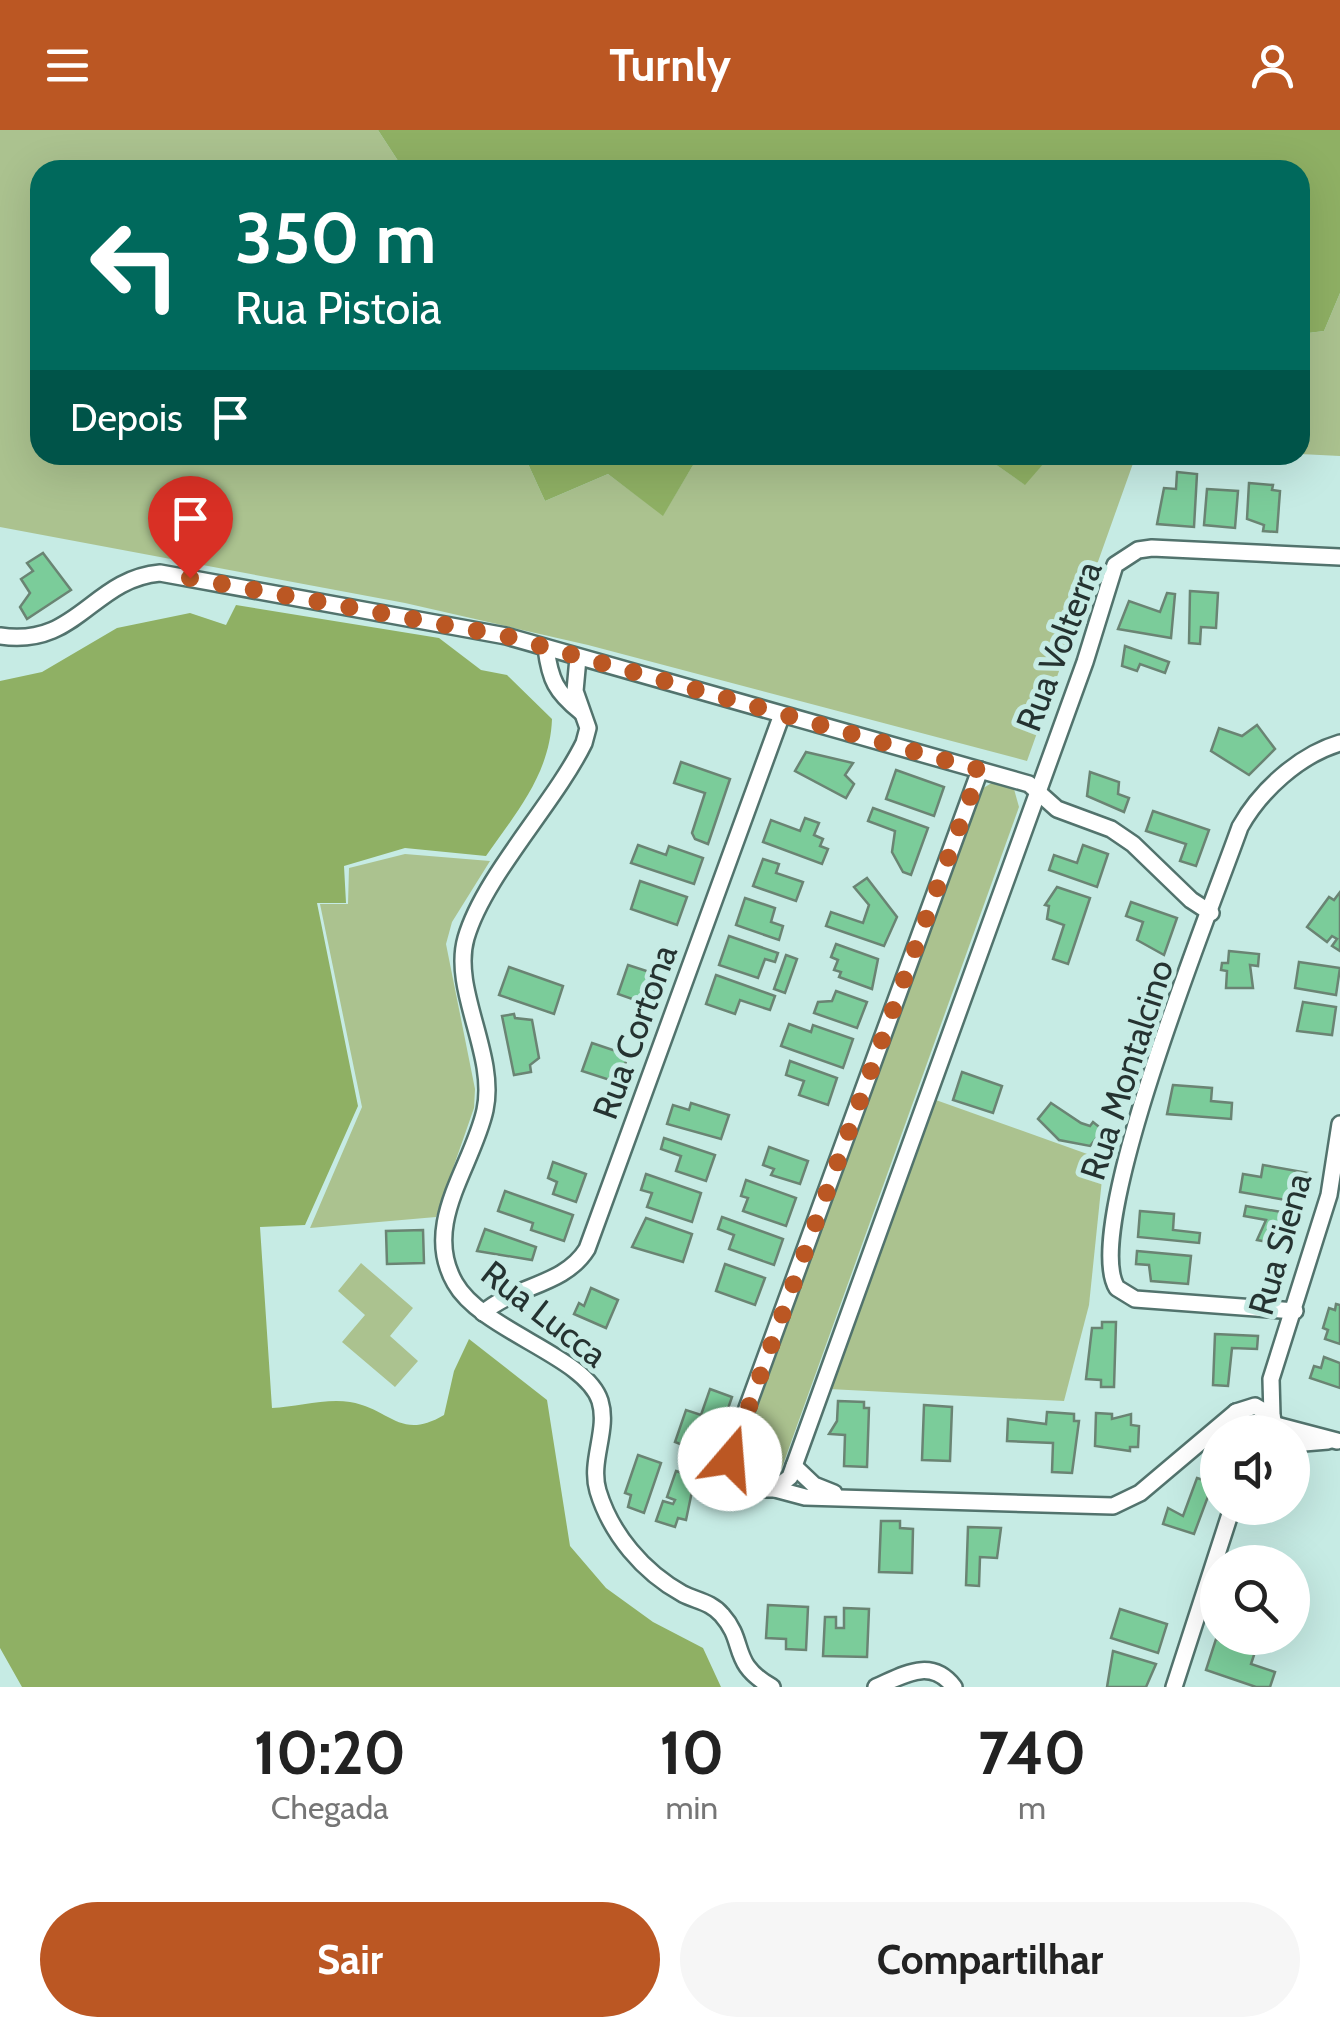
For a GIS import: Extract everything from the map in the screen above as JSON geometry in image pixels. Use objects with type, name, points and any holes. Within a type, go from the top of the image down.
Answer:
[{"type":"street","name":"Rua Volterra","points":[[775,1489],[790,1478],[1115,566],[1124,558],[1152,548],[1340,557]]},
{"type":"street","points":[[0,636],[25,640],[46,636],[135,576],[160,572],[506,636],[781,717],[1029,784],[1057,809],[1111,829],[1133,844],[1190,900],[1210,913]]},
{"type":"street","points":[[546,648],[550,679],[558,694],[584,714]]},
{"type":"street","name":"Rua Lucca","points":[[578,658],[575,691],[588,728],[580,750],[472,923],[464,947],[487,1073],[486,1108],[467,1164],[447,1205],[445,1247],[453,1280],[483,1313],[588,1382],[601,1407],[594,1466],[610,1522],[653,1573],[721,1613],[733,1633],[739,1658],[755,1677],[772,1687]]},
{"type":"street","name":"Rua Cortona","points":[[483,1313],[500,1298],[576,1266],[587,1249],[781,717]]},
{"type":"street","name":"Rua Montalcino","points":[[1295,1310],[1135,1299],[1117,1288],[1109,1271],[1118,1176],[1127,1145],[1240,827],[1260,797],[1284,774],[1340,743]]},
{"type":"street","points":[[980,770],[735,1441],[733,1471],[754,1489],[775,1489],[804,1497],[838,1494],[1113,1506],[1140,1494],[1241,1409],[1261,1408],[1267,1415]]},
{"type":"street","name":"Rua Siena","points":[[1274,1415],[1271,1380],[1329,1194],[1340,1124]]},
{"type":"street","name":"Rua Siena","points":[[1241,1409],[1271,1380]]},
{"type":"street","points":[[1237,1415],[1241,1409]]},
{"type":"street","points":[[1310,1433],[1339,1441]]},
{"type":"street","points":[[1310,1443],[1339,1441]]},
{"type":"street","points":[[1191,1451],[1200,1449]]},
{"type":"street","points":[[794,1466],[814,1485],[838,1494]]},
{"type":"street","points":[[1174,1687],[1226,1525]]},
{"type":"street","points":[[876,1687],[918,1669],[936,1670],[954,1687]]},
{"type":"green space","points":[[0,130],[378,130],[398,160],[30,160],[30,465],[529,465],[545,501],[608,474],[663,515],[693,465],[996,465],[1024,484],[1042,465],[1132,465],[1027,761],[588,645],[405,603],[0,527]]},
{"type":"green space","points":[[378,130],[1340,130],[1340,293],[1324,331],[1310,333],[1310,160],[398,160]]},
{"type":"green space","points":[[1340,293],[1340,456],[1310,454],[1310,333],[1324,331]]},
{"type":"green space","points":[[529,465],[693,465],[663,516],[608,474],[545,501]]},
{"type":"green space","points":[[996,465],[1042,465],[1025,485]]},
{"type":"green space","points":[[236,605],[439,638],[481,670],[507,675],[552,719],[538,775],[486,856],[405,848],[344,866],[346,903],[317,903],[358,1106],[305,1225],[260,1227],[272,1408],[341,1401],[406,1424],[429,1422],[444,1415],[454,1371],[469,1339],[547,1400],[570,1546],[606,1588],[653,1622],[703,1648],[721,1687],[22,1687],[0,1648],[0,681],[42,672],[117,628],[190,613],[226,625]]},
{"type":"green space","points":[[995,781],[1014,789],[1019,807],[780,1473],[766,1479],[753,1478],[743,1471],[740,1456],[980,790]]},
{"type":"green space","points":[[405,854],[490,861],[452,922],[446,944],[475,1089],[474,1108],[436,1217],[310,1228],[362,1107],[320,904],[348,904],[349,868]]},
{"type":"green space","points":[[933,1099],[1104,1160],[1089,1305],[1064,1401],[829,1389]]},
{"type":"green space","points":[[361,1263],[413,1308],[390,1336],[418,1361],[395,1387],[342,1342],[365,1315],[338,1291]]},
{"type":"building","points":[[1177,472],[1197,474],[1194,527],[1157,524],[1164,488],[1176,489]]},
{"type":"building","points":[[1249,483],[1273,485],[1272,490],[1280,491],[1277,532],[1263,531],[1264,525],[1247,519]]},
{"type":"building","points":[[1207,489],[1238,491],[1235,528],[1204,525]]},
{"type":"building","points":[[43,553],[71,590],[27,619],[20,607],[30,593],[21,579],[33,571],[27,563]]},
{"type":"building","points":[[1190,591],[1218,593],[1216,628],[1201,627],[1200,644],[1189,643]]},
{"type":"building","points":[[1167,593],[1175,594],[1171,638],[1118,629],[1129,601],[1160,612]]},
{"type":"building","points":[[1125,646],[1169,662],[1165,673],[1140,664],[1137,671],[1122,666]]},
{"type":"building","points":[[1257,725],[1275,749],[1249,775],[1211,751],[1219,728],[1242,736]]},
{"type":"building","points":[[806,752],[853,763],[845,775],[854,784],[846,798],[795,771]]},
{"type":"building","points":[[681,762],[730,779],[708,844],[695,839],[692,833],[705,793],[674,783]]},
{"type":"building","points":[[896,770],[944,787],[934,816],[886,799]]},
{"type":"building","points":[[1090,772],[1119,782],[1118,794],[1129,798],[1124,812],[1087,796]]},
{"type":"building","points":[[873,808],[928,828],[911,875],[903,872],[892,852],[895,831],[868,821]]},
{"type":"building","points":[[1153,811],[1209,830],[1196,866],[1180,861],[1186,844],[1146,831]]},
{"type":"building","points":[[805,818],[819,823],[814,835],[823,839],[820,846],[828,849],[822,864],[763,842],[771,820],[800,831]]},
{"type":"building","points":[[638,845],[666,855],[669,846],[703,858],[694,884],[631,863]]},
{"type":"building","points":[[1083,845],[1108,854],[1097,887],[1049,870],[1054,855],[1077,863]]},
{"type":"building","points":[[763,859],[779,864],[776,873],[803,882],[796,901],[753,886]]},
{"type":"building","points":[[867,878],[897,917],[884,946],[826,926],[831,912],[863,923],[869,905],[854,887]]},
{"type":"building","points":[[640,881],[687,897],[677,925],[631,909]]},
{"type":"building","points":[[1057,887],[1090,898],[1068,964],[1053,959],[1064,925],[1047,919],[1049,906],[1045,905]]},
{"type":"building","points":[[1340,892],[1340,951],[1332,946],[1337,939],[1332,936],[1327,942],[1307,927],[1329,897],[1334,900]]},
{"type":"building","points":[[745,898],[775,908],[771,922],[783,926],[779,940],[736,925]]},
{"type":"building","points":[[1131,902],[1177,918],[1164,955],[1137,940],[1143,922],[1126,916]]},
{"type":"building","points":[[729,936],[778,953],[775,962],[765,959],[758,978],[719,965]]},
{"type":"building","points":[[836,944],[878,959],[872,989],[839,977],[841,972],[834,970],[838,960],[831,957]]},
{"type":"building","points":[[1229,951],[1259,954],[1258,966],[1250,965],[1253,988],[1226,988],[1227,971],[1221,970],[1222,963],[1228,963]]},
{"type":"building","points":[[786,955],[797,959],[785,993],[774,989]]},
{"type":"building","points":[[1299,962],[1340,968],[1336,995],[1295,988]]},
{"type":"building","points":[[628,965],[659,975],[649,1005],[618,994]]},
{"type":"building","points":[[509,967],[563,986],[554,1014],[499,995]]},
{"type":"building","points":[[716,975],[775,996],[770,1010],[740,1000],[735,1014],[706,1004]]},
{"type":"building","points":[[836,991],[867,1002],[857,1028],[814,1013],[818,1002],[832,1001]]},
{"type":"building","points":[[1303,1002],[1336,1007],[1332,1035],[1297,1031]]},
{"type":"building","points":[[514,1014],[515,1018],[532,1020],[539,1058],[530,1065],[531,1072],[514,1075],[502,1016]]},
{"type":"building","points":[[789,1024],[811,1032],[813,1025],[853,1039],[843,1068],[781,1046]]},
{"type":"building","points":[[592,1043],[628,1055],[619,1083],[582,1071]]},
{"type":"building","points":[[790,1061],[837,1078],[828,1105],[799,1095],[804,1081],[786,1075]]},
{"type":"building","points":[[962,1072],[1002,1086],[993,1113],[953,1100]]},
{"type":"building","points":[[1173,1085],[1212,1088],[1211,1101],[1232,1103],[1231,1119],[1167,1114]]},
{"type":"building","points":[[691,1103],[729,1115],[721,1139],[667,1124],[673,1105],[689,1110]]},
{"type":"building","points":[[1051,1103],[1081,1123],[1090,1126],[1093,1122],[1103,1130],[1090,1146],[1059,1140],[1038,1119]]},
{"type":"building","points":[[664,1138],[715,1155],[706,1181],[676,1171],[681,1156],[661,1149]]},
{"type":"building","points":[[769,1147],[808,1161],[800,1184],[771,1175],[774,1169],[763,1165]]},
{"type":"building","points":[[553,1162],[586,1174],[576,1202],[553,1194],[557,1182],[548,1178]]},
{"type":"building","points":[[1263,1165],[1308,1173],[1303,1203],[1240,1192],[1243,1174],[1261,1177]]},
{"type":"building","points":[[646,1174],[701,1193],[692,1222],[647,1207],[652,1193],[641,1190]]},
{"type":"building","points":[[746,1180],[796,1198],[786,1226],[743,1211],[748,1198],[741,1196]]},
{"type":"building","points":[[505,1191],[573,1215],[564,1241],[531,1230],[533,1223],[498,1211]]},
{"type":"building","points":[[1246,1206],[1299,1215],[1291,1246],[1257,1240],[1266,1220],[1244,1216]]},
{"type":"building","points":[[1140,1211],[1174,1214],[1173,1230],[1200,1233],[1199,1243],[1138,1237]]},
{"type":"building","points":[[722,1217],[783,1239],[774,1265],[729,1249],[734,1235],[718,1229]]},
{"type":"building","points":[[646,1218],[692,1234],[683,1262],[632,1247]]},
{"type":"building","points":[[485,1229],[536,1247],[532,1260],[477,1251]]},
{"type":"building","points":[[423,1230],[424,1263],[387,1264],[386,1231]]},
{"type":"building","points":[[1137,1251],[1191,1256],[1188,1284],[1151,1281],[1149,1265],[1136,1264]]},
{"type":"building","points":[[725,1264],[765,1278],[755,1305],[716,1291]]},
{"type":"building","points":[[591,1288],[618,1300],[606,1328],[574,1314],[579,1303],[584,1306]]},
{"type":"building","points":[[1336,1304],[1340,1305],[1340,1344],[1325,1339],[1328,1330],[1323,1328],[1329,1308],[1335,1310]]},
{"type":"building","points":[[1102,1322],[1116,1322],[1114,1387],[1101,1387],[1101,1380],[1086,1379],[1092,1328],[1102,1328]]},
{"type":"building","points":[[1215,1334],[1258,1336],[1257,1349],[1232,1348],[1228,1386],[1213,1385]]},
{"type":"building","points":[[1324,1357],[1340,1363],[1340,1388],[1310,1378],[1314,1366],[1321,1368]]},
{"type":"building","points":[[710,1389],[732,1397],[709,1464],[681,1454],[683,1445],[675,1442],[686,1410],[701,1415]]},
{"type":"building","points":[[838,1401],[864,1402],[864,1408],[869,1408],[867,1467],[844,1466],[845,1435],[829,1434],[837,1421]]},
{"type":"building","points":[[924,1405],[952,1407],[950,1461],[922,1460]]},
{"type":"building","points":[[1047,1412],[1074,1414],[1074,1421],[1079,1421],[1072,1473],[1052,1472],[1053,1443],[1007,1441],[1008,1419],[1046,1424]]},
{"type":"building","points":[[1096,1413],[1112,1414],[1112,1419],[1131,1414],[1131,1425],[1139,1426],[1138,1447],[1130,1447],[1130,1451],[1095,1446]]},
{"type":"building","points":[[638,1455],[661,1463],[644,1513],[628,1507],[631,1495],[625,1493]]},
{"type":"building","points":[[676,1471],[695,1477],[686,1520],[678,1518],[675,1527],[656,1521],[663,1501],[673,1504],[675,1500],[667,1497]]},
{"type":"building","points":[[1197,1478],[1200,1479],[1200,1518],[1194,1534],[1163,1524],[1168,1508],[1183,1516]]},
{"type":"building","points":[[881,1521],[900,1521],[900,1528],[913,1529],[912,1573],[879,1572]]},
{"type":"building","points":[[968,1527],[1001,1528],[997,1558],[980,1557],[979,1586],[966,1585]]},
{"type":"building","points":[[768,1605],[808,1607],[806,1650],[786,1649],[786,1639],[766,1638]]},
{"type":"building","points":[[844,1608],[869,1609],[867,1657],[823,1656],[825,1617],[836,1617],[836,1628],[844,1628]]},
{"type":"building","points":[[1120,1609],[1167,1624],[1158,1653],[1111,1638]]},
{"type":"building","points":[[1113,1651],[1156,1664],[1146,1687],[1107,1687]]},
{"type":"building","points":[[1211,1655],[1254,1655],[1251,1664],[1275,1672],[1270,1687],[1256,1687],[1206,1670]]},
{"type":"route","points":[[190,578],[506,636],[781,717],[980,770],[730,1459]]}]
